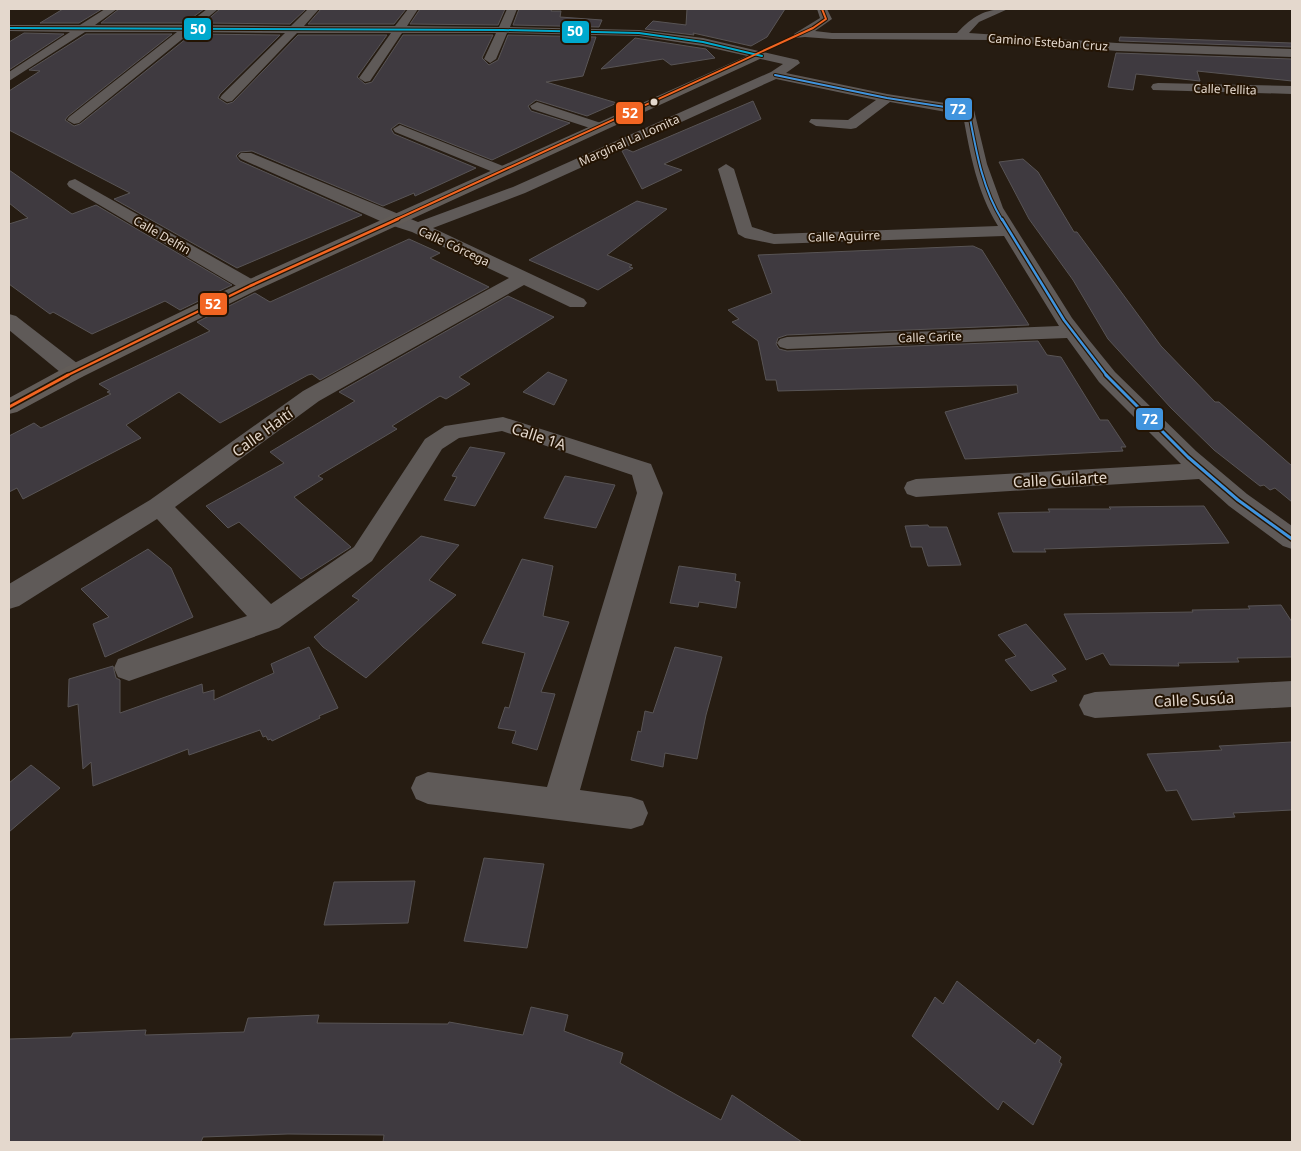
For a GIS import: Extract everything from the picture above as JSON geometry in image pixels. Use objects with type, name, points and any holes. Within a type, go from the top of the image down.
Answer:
[{"type":"street","points":[[9,77],[112,9]]},
{"type":"street","points":[[74,120],[213,9]]},
{"type":"street","points":[[227,98],[314,9]]},
{"type":"street","points":[[365,78],[413,9]]},
{"type":"street","points":[[490,59],[512,9]]},
{"type":"street","points":[[9,408],[74,372],[250,286],[758,56],[804,33],[826,19],[822,9]]},
{"type":"street","points":[[960,36],[975,20],[1003,9]]},
{"type":"street","points":[[9,28],[503,30],[639,33],[703,42],[794,63]]},
{"type":"street","name":"Camino Esteban Cruz","points":[[804,33],[832,36],[960,36],[1117,47],[1292,52]]},
{"type":"street","name":"Marginal La Lomita","points":[[418,228],[519,190],[775,75],[832,36]]},
{"type":"street","points":[[775,75],[887,98],[958,109],[969,113],[977,153],[995,208],[1072,332],[1108,377],[1204,471],[1292,539]]},
{"type":"street","name":"Calle Tellita","points":[[1158,87],[1292,90]]},
{"type":"street","points":[[816,122],[851,125],[887,98]]},
{"type":"street","points":[[537,106],[599,127]]},
{"type":"street","points":[[400,129],[503,170]]},
{"type":"street","name":"Calle Córcega","points":[[246,156],[393,220],[418,228],[577,303]]},
{"type":"street","name":"Calle Aguirre","points":[[726,169],[744,230],[761,237],[774,239],[1010,231]]},
{"type":"street","name":"Calle Delfin","points":[[75,184],[250,286]]},
{"type":"street","name":"Calle Haití","points":[[9,598],[160,506],[311,396],[523,278]]},
{"type":"street","points":[[9,320],[74,372]]},
{"type":"street","name":"Calle Carite","points":[[787,343],[1072,332]]},
{"type":"street","name":"Calle 1A","points":[[270,620],[363,554],[433,444],[453,431],[502,424],[642,470],[650,493],[559,803]]},
{"type":"street","name":"Calle Guilarte","points":[[916,488],[1204,471]]},
{"type":"street","points":[[129,668],[270,620],[160,506]]},
{"type":"street","name":"Calle Susúa","points":[[1095,705],[1292,694]]},
{"type":"street","points":[[428,788],[631,813]]},
{"type":"building","points":[[63,9],[102,9],[79,23],[40,23]]},
{"type":"building","points":[[119,9],[204,9],[185,23],[101,23]]},
{"type":"building","points":[[220,9],[306,9],[290,24],[204,23]]},
{"type":"building","points":[[321,9],[406,9],[394,24],[308,24]]},
{"type":"building","points":[[420,9],[505,9],[498,25],[410,24]]},
{"type":"building","points":[[519,9],[552,9],[551,11],[561,11],[560,17],[602,20],[599,27],[513,25]]},
{"type":"building","points":[[687,9],[785,9],[767,37],[751,46],[693,33],[694,35],[645,29],[653,21],[686,25]]},
{"type":"building","points":[[24,33],[64,34],[9,70],[9,42]]},
{"type":"building","points":[[86,34],[172,34],[68,116],[65,120],[74,126],[80,124],[192,34],[280,35],[220,94],[218,98],[227,104],[233,102],[298,35],[387,35],[357,77],[365,84],[372,82],[403,35],[493,35],[482,58],[489,65],[498,60],[508,35],[596,37],[583,76],[546,82],[617,103],[587,116],[536,100],[528,106],[531,111],[570,123],[492,160],[399,123],[391,129],[394,134],[476,168],[415,196],[414,193],[383,206],[252,151],[240,152],[236,156],[240,161],[362,215],[237,268],[114,199],[130,193],[9,130],[9,91],[40,71],[29,70]]},
{"type":"building","points":[[1120,37],[1292,43],[1292,47],[1119,41]]},
{"type":"building","points":[[635,38],[706,49],[715,58],[671,65],[663,59],[601,69]]},
{"type":"building","points":[[1116,53],[1292,59],[1292,81],[1197,71],[1200,81],[1136,74],[1133,90],[1108,87]]},
{"type":"building","points":[[753,101],[761,119],[664,164],[682,170],[642,189],[622,151],[626,149],[633,152]]},
{"type":"building","points":[[1023,159],[1038,172],[1074,232],[1077,232],[1161,346],[1215,402],[1219,402],[1292,466],[1292,502],[1275,488],[1270,490],[1264,485],[1260,486],[1214,450],[1171,408],[1108,339],[1073,280],[1029,219],[999,162]]},
{"type":"building","points":[[9,170],[72,214],[96,205],[232,285],[180,310],[165,301],[92,334],[53,312],[50,314],[9,284],[9,224],[28,218],[9,203]]},
{"type":"building","points":[[637,201],[667,209],[607,255],[632,265],[629,267],[633,268],[598,290],[529,260]]},
{"type":"building","points":[[409,239],[440,253],[430,258],[489,287],[320,380],[312,374],[308,375],[220,423],[179,392],[126,425],[141,438],[23,499],[17,488],[9,492],[9,436],[34,423],[41,428],[111,394],[107,392],[110,391],[99,384],[210,331],[197,322],[255,293],[270,302]]},
{"type":"building","points":[[973,246],[982,250],[1029,325],[787,335],[778,338],[776,344],[779,349],[787,351],[1038,341],[1047,355],[1061,357],[1100,420],[1108,420],[1126,447],[1121,447],[1123,451],[965,459],[945,412],[1018,393],[1017,385],[778,391],[776,380],[766,380],[758,341],[732,322],[739,319],[728,310],[772,293],[758,255]]},
{"type":"building","points":[[508,296],[554,317],[459,377],[470,384],[446,399],[440,396],[392,426],[397,429],[318,476],[323,479],[294,497],[351,547],[301,579],[239,522],[228,528],[206,506],[284,463],[270,452],[355,401],[339,392]]},
{"type":"building","points":[[548,372],[567,380],[554,405],[523,392]]},
{"type":"building","points":[[470,447],[505,453],[475,506],[444,500],[457,477],[452,476]]},
{"type":"building","points":[[565,476],[615,485],[596,528],[544,518]]},
{"type":"building","points":[[1204,506],[1229,543],[1044,549],[1046,552],[1013,552],[998,513],[1050,512],[1048,509]]},
{"type":"building","points":[[928,525],[929,527],[947,527],[961,565],[928,566],[922,547],[911,547],[905,526]]},
{"type":"building","points":[[421,536],[459,545],[429,580],[456,595],[366,678],[323,647],[314,637],[359,600],[352,596]]},
{"type":"building","points":[[148,549],[171,568],[193,617],[105,657],[93,624],[109,617],[81,589]]},
{"type":"building","points":[[522,559],[553,566],[543,616],[569,622],[541,692],[555,694],[537,750],[512,743],[516,731],[498,728],[505,707],[509,708],[525,653],[482,643]]},
{"type":"building","points":[[679,566],[736,574],[735,581],[740,582],[736,608],[699,602],[698,607],[670,603]]},
{"type":"building","points":[[1281,605],[1292,622],[1292,657],[1237,658],[1239,662],[1178,663],[1179,666],[1110,665],[1103,653],[1086,660],[1064,614],[1193,612],[1192,610],[1250,609],[1248,606]]},
{"type":"building","points":[[1026,624],[1066,669],[1052,675],[1057,681],[1031,691],[1005,660],[1016,656],[998,635]]},
{"type":"building","points":[[309,647],[338,708],[272,741],[271,739],[268,740],[266,736],[263,737],[260,730],[189,755],[188,749],[93,786],[91,762],[83,769],[78,704],[68,707],[69,679],[113,666],[116,678],[120,680],[120,713],[202,684],[203,693],[214,690],[214,700],[274,673],[271,664]]},
{"type":"building","points":[[675,647],[722,657],[706,715],[697,759],[665,753],[663,767],[631,760],[638,731],[641,732],[645,711],[653,713]]},
{"type":"building","points":[[1292,742],[1292,810],[1233,813],[1235,817],[1192,820],[1177,790],[1166,791],[1147,754],[1222,750],[1219,746]]},
{"type":"building","points":[[31,765],[60,788],[9,832],[9,783]]},
{"type":"building","points":[[484,858],[544,864],[527,948],[464,941]]},
{"type":"building","points":[[415,881],[408,923],[324,925],[334,882]]},
{"type":"building","points":[[957,981],[1035,1044],[1038,1039],[1061,1057],[1059,1062],[1062,1064],[1033,1125],[1003,1101],[998,1110],[912,1036],[935,997],[943,1004]]},
{"type":"building","points":[[531,1007],[568,1015],[564,1031],[623,1053],[620,1063],[721,1120],[732,1095],[802,1142],[383,1142],[384,1135],[288,1134],[203,1137],[201,1142],[9,1142],[9,1039],[71,1037],[73,1033],[146,1030],[145,1035],[244,1032],[248,1018],[319,1015],[317,1023],[448,1024],[449,1022],[523,1035]]},
{"type":"transit line","name":"52","points":[[9,407],[74,372],[250,286],[758,55],[813,28],[826,19],[822,9]]},
{"type":"transit line","name":"50","points":[[9,28],[503,30],[639,33],[703,42],[762,56]]},
{"type":"transit line","name":"72","points":[[775,75],[887,98],[958,109],[969,113],[979,164],[995,208],[1064,320],[1107,377],[1188,457],[1238,500],[1292,539]]}]
